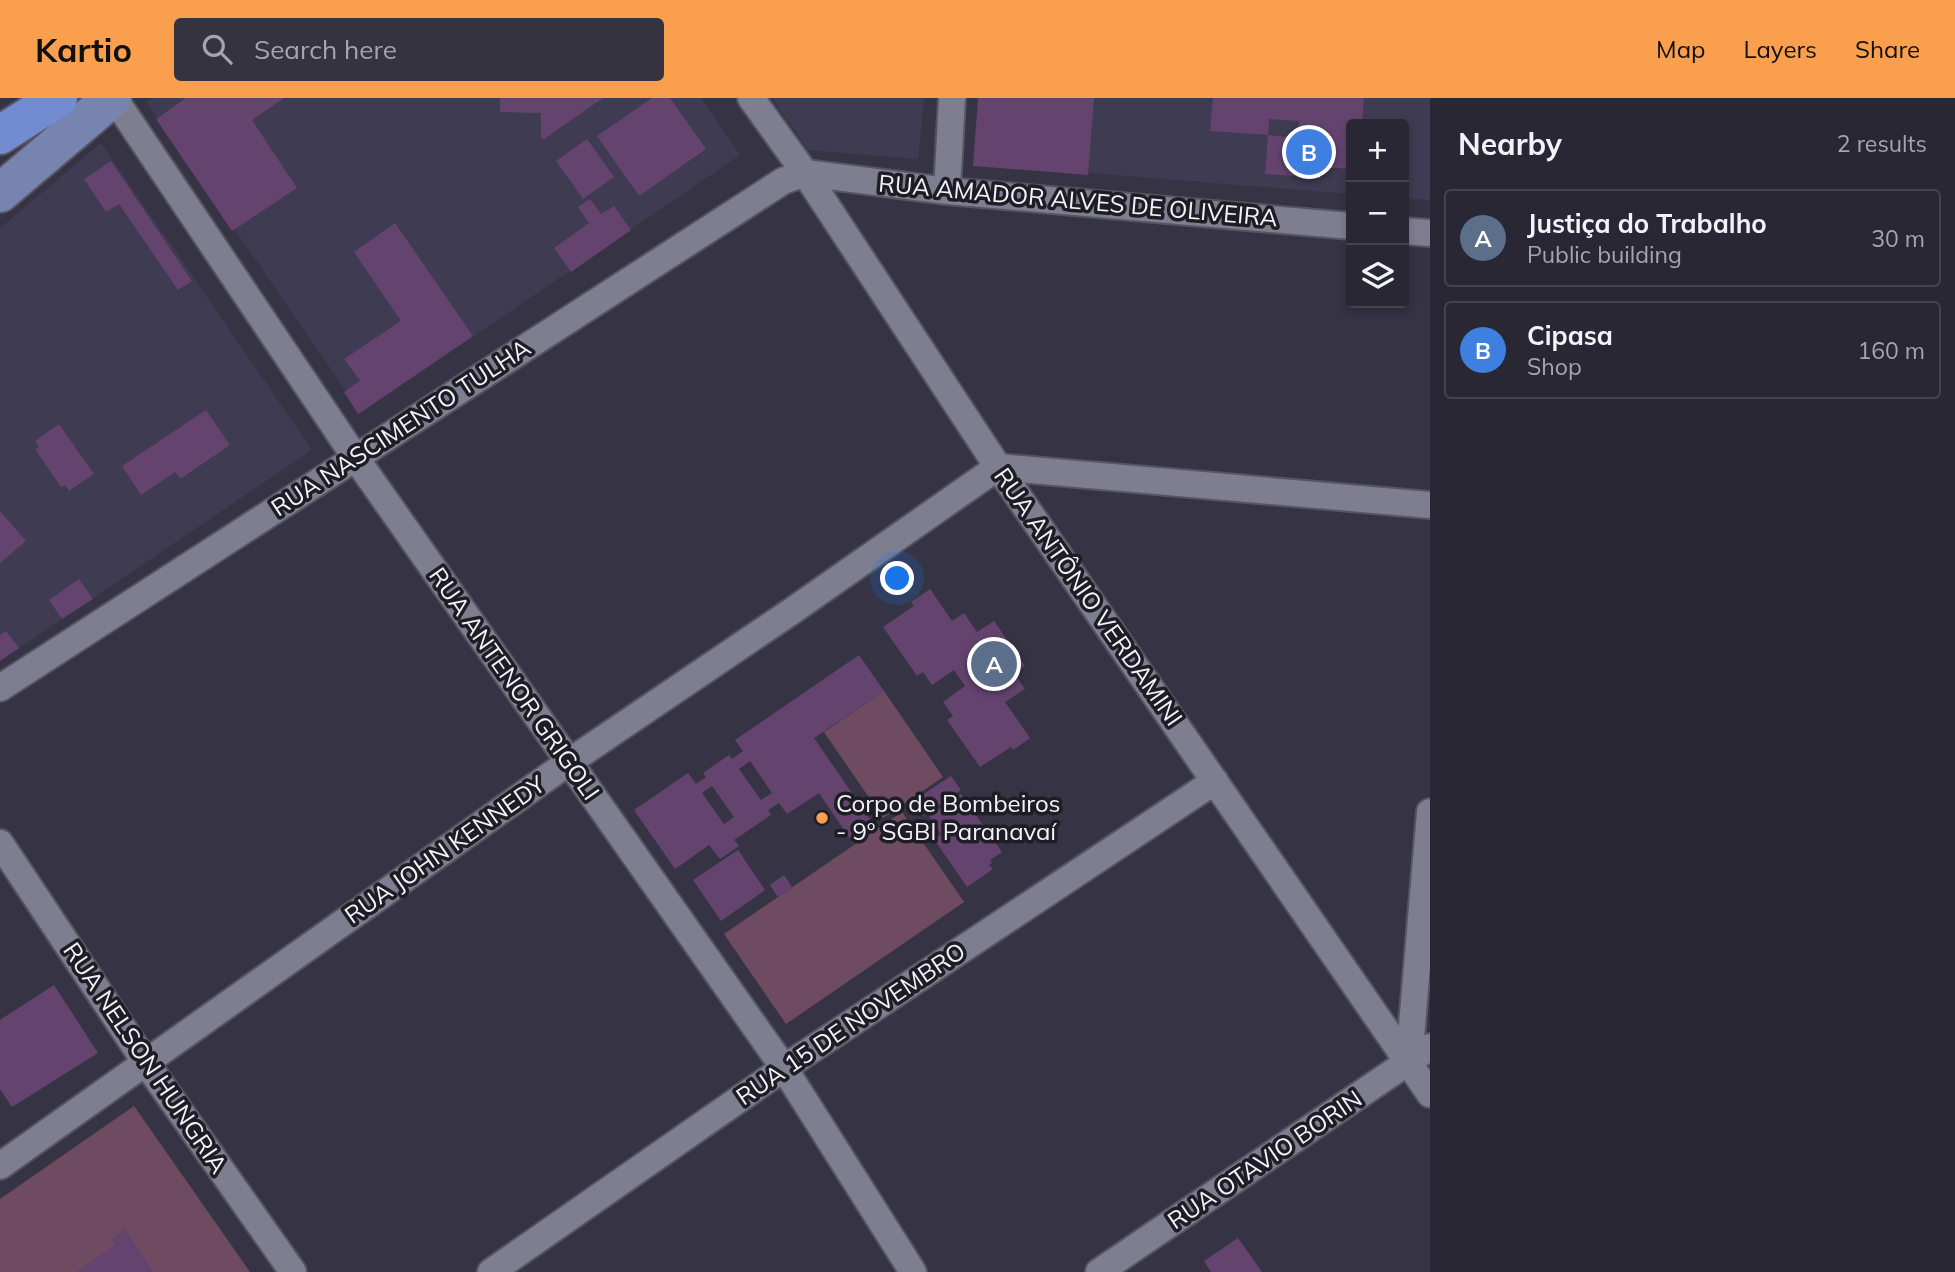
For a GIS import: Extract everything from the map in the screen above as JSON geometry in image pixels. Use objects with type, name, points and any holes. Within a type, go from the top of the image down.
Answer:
[{"type":"main road","points":[[0,122],[21,98]]},
{"type":"main road","points":[[0,135],[58,98]]},
{"type":"street","points":[[0,193],[113,98]]},
{"type":"street","name":"RUA ANTENOR GRIGOLI","points":[[113,98],[355,457],[784,1068],[913,1272]]},
{"type":"street","name":"RUA ANTÔNIO VERDAMINI","points":[[751,98],[805,173],[998,467],[1215,781],[1420,1054],[1430,1094]]},
{"type":"street","points":[[947,191],[952,98]]},
{"type":"street","name":"RUA NASCIMENTO TULHA","points":[[0,688],[772,189],[805,173]]},
{"type":"street","name":"RUA AMADOR ALVES DE OLIVEIRA","points":[[805,173],[947,191],[1346,226]]},
{"type":"street","points":[[1409,231],[1430,233]]},
{"type":"street","points":[[998,467],[1430,505]]},
{"type":"street","name":"RUA JOHN KENNEDY","points":[[0,1166],[569,762],[998,467]]},
{"type":"street","name":"RUA 15 DE NOVEMBRO","points":[[491,1272],[784,1068],[1215,781]]},
{"type":"street","points":[[1420,1054],[1430,812]]},
{"type":"street","name":"RUA NELSON HUNGRIA","points":[[0,843],[146,1063],[293,1272]]},
{"type":"street","name":"RUA OTAVIO BORIN","points":[[1099,1272],[1420,1054]]},
{"type":"shaded area","points":[[151,98],[701,98],[740,155],[361,413],[147,102]]},
{"type":"shaded area","points":[[772,98],[924,98],[918,159],[808,150]]},
{"type":"shaded area","points":[[983,98],[1430,98],[1430,200],[1409,198],[1409,119],[1346,119],[1346,194],[978,164]]},
{"type":"shaded area","points":[[101,143],[312,450],[0,661],[0,228]]},
{"type":"shaded area","points":[[884,691],[943,777],[883,818],[824,732]]},
{"type":"shaded area","points":[[902,812],[964,902],[786,1024],[724,934]]},
{"type":"shaded area","points":[[134,1106],[250,1272],[0,1272],[0,1199]]},
{"type":"building","points":[[186,98],[284,98],[252,120],[297,188],[232,231],[156,119]]},
{"type":"building","points":[[500,98],[603,98],[544,139],[541,138],[541,113],[500,112]]},
{"type":"building","points":[[652,98],[670,98],[706,149],[639,196],[597,136]]},
{"type":"building","points":[[978,98],[1094,98],[1088,175],[973,166]]},
{"type":"building","points":[[1213,98],[1364,98],[1362,119],[1346,119],[1346,169],[1321,167],[1320,178],[1265,174],[1268,135],[1210,131]],"holes":[[[1269,119],[1299,121],[1298,138],[1268,135]]]},
{"type":"building","points":[[587,139],[614,177],[583,199],[556,161]]},
{"type":"building","points":[[111,161],[192,281],[178,290],[119,204],[106,212],[84,179]]},
{"type":"building","points":[[590,199],[601,214],[614,206],[631,230],[571,272],[554,248],[589,223],[578,207]]},
{"type":"building","points":[[395,223],[473,336],[358,414],[344,392],[360,381],[344,359],[401,321],[354,252]]},
{"type":"building","points":[[206,410],[230,445],[180,479],[175,472],[141,495],[122,466]]},
{"type":"building","points":[[59,424],[94,474],[69,491],[65,485],[61,487],[35,449],[39,447],[35,441]]},
{"type":"building","points":[[0,511],[26,541],[0,563]]},
{"type":"building","points":[[79,579],[93,599],[62,619],[49,600]]},
{"type":"building","points":[[930,589],[952,621],[964,613],[977,632],[994,621],[1025,666],[1014,673],[1025,689],[1005,702],[1030,738],[980,767],[947,720],[953,716],[943,702],[965,686],[954,670],[932,685],[923,672],[917,676],[883,627],[914,606],[911,602]]},
{"type":"building","points":[[6,631],[19,648],[0,661],[0,635]]},
{"type":"building","points":[[859,655],[884,691],[814,738],[876,828],[853,843],[819,793],[787,814],[779,803],[768,810],[771,815],[734,840],[739,846],[720,859],[709,845],[675,869],[634,810],[688,773],[696,784],[706,777],[703,773],[729,755],[732,759],[743,751],[735,740]],"holes":[[[750,761],[772,793],[761,800],[739,769]],[[712,786],[734,817],[724,824],[702,793]]]},
{"type":"building","points":[[951,776],[961,790],[923,816],[913,801]]},
{"type":"building","points":[[961,794],[1002,852],[990,860],[992,863],[989,865],[993,869],[967,887],[934,839],[941,834],[929,816]]},
{"type":"building","points":[[738,850],[765,890],[721,921],[693,880]]},
{"type":"building","points":[[784,875],[792,887],[778,897],[770,885]]},
{"type":"building","points":[[54,985],[98,1053],[12,1107],[0,1089],[0,1020]]},
{"type":"building","points":[[125,1229],[154,1272],[76,1272],[115,1245],[111,1239]]},
{"type":"building","points":[[1238,1238],[1262,1272],[1211,1272],[1204,1261]]},
{"type":"place","name":"Cipasa","points":[[1309,152]]},
{"type":"place","name":"Justiça do Trabalho","points":[[994,664]]},
{"type":"place","name":"Corpo de Bombeiros - 9º SGBI Paranavaí","points":[[822,818]]}]
